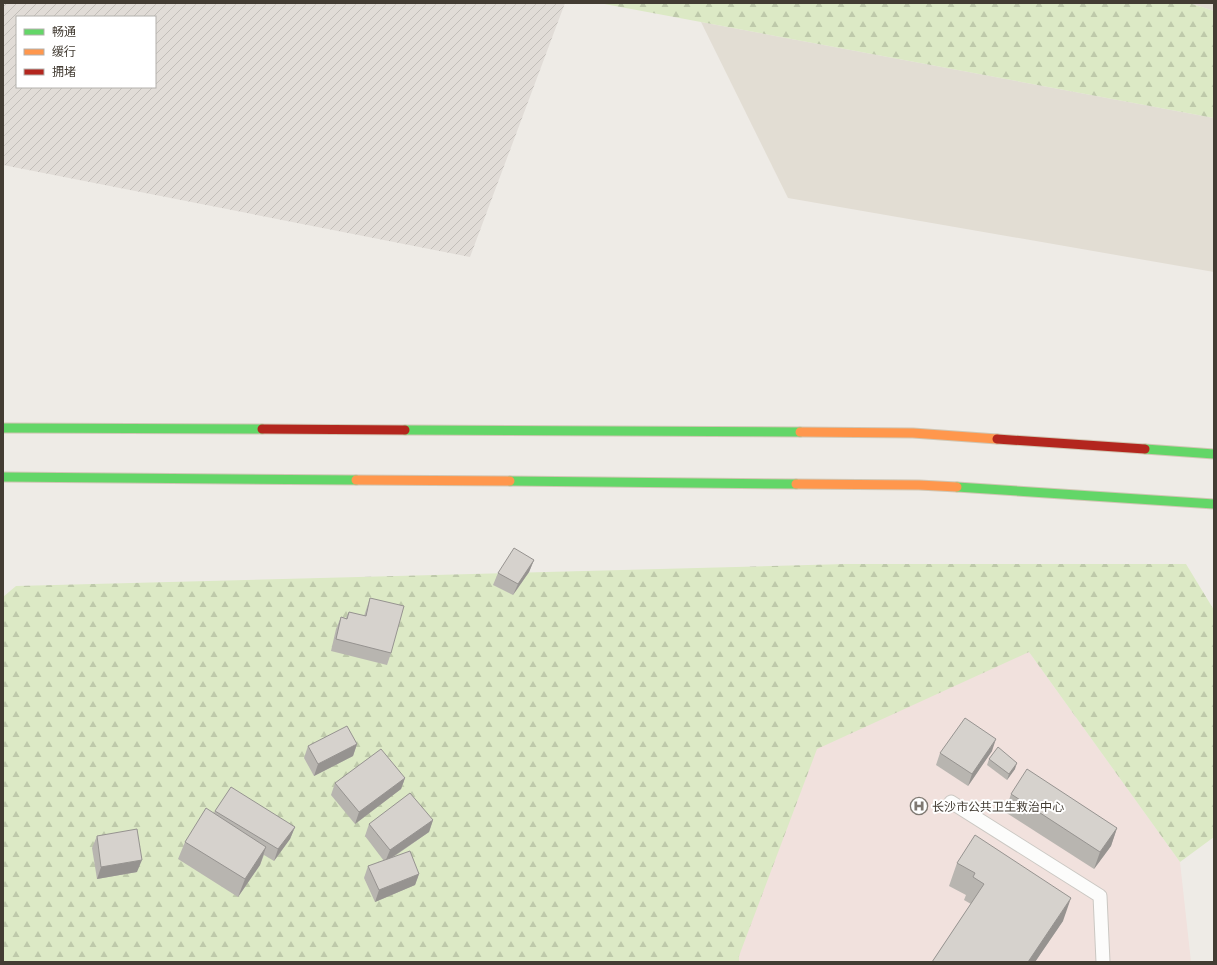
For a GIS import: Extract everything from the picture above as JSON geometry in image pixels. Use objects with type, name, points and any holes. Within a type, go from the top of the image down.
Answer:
[{"type":"main road","points":[[3,428],[913,433],[1214,454]]},
{"type":"main road","points":[[3,477],[919,485],[1214,504]]},
{"type":"lane","points":[[951,802],[1100,896],[1103,962]]},
{"type":"shaded area","points":[[3,3],[565,3],[470,257],[3,165]]},
{"type":"shaded area","points":[[1189,3],[1214,3],[1214,11]]},
{"type":"shaded area","points":[[701,22],[1214,118],[1214,272],[788,198]]},
{"type":"shaded area","name":"长沙市公共卫生救治中心","points":[[1029,652],[1180,862],[1191,962],[600,962],[702,750]]},
{"type":"green space","points":[[599,3],[1189,3],[1214,11],[1214,118]]},
{"type":"green space","points":[[845,564],[1186,564],[1214,610],[1214,837],[1180,862],[1029,652],[817,749],[739,956],[739,962],[3,962],[3,597],[16,586]]},
{"type":"building","points":[[514,548],[534,560],[518,584],[498,573]]},
{"type":"building","points":[[370,598],[404,606],[391,653],[336,639],[341,617],[347,619],[349,612],[366,616]]},
{"type":"building","points":[[965,718],[996,739],[972,774],[940,753]]},
{"type":"building","points":[[347,726],[357,744],[318,764],[308,746]]},
{"type":"building","points":[[998,747],[1017,763],[1009,774],[989,759]]},
{"type":"building","points":[[381,749],[405,778],[359,812],[335,783]]},
{"type":"building","points":[[1027,769],[1117,828],[1100,852],[1011,794]]},
{"type":"building","points":[[231,787],[295,827],[278,849],[215,811]]},
{"type":"building","points":[[410,793],[433,820],[390,850],[369,824]]},
{"type":"building","points":[[206,808],[266,847],[245,879],[185,842]]},
{"type":"building","points":[[137,829],[142,860],[101,867],[97,836]]},
{"type":"building","points":[[975,835],[1071,898],[1028,962],[932,962],[984,884],[973,877],[975,873],[957,863]]},
{"type":"building","points":[[410,851],[419,874],[379,890],[368,866]]},
{"type":"traffic: fast","points":[[3,428],[262,429]]},
{"type":"traffic: fast","points":[[405,430],[800,432]]},
{"type":"traffic: fast","points":[[1145,449],[1214,454]]},
{"type":"traffic: fast","points":[[3,477],[356,480]]},
{"type":"traffic: fast","points":[[510,481],[796,484]]},
{"type":"traffic: fast","points":[[957,487],[1214,504]]},
{"type":"traffic: slow","points":[[800,432],[913,433],[997,439]]},
{"type":"traffic: slow","points":[[356,480],[510,481]]},
{"type":"traffic: slow","points":[[796,484],[919,485],[957,487]]},
{"type":"traffic: jam","points":[[262,429],[405,430]]},
{"type":"traffic: jam","points":[[997,439],[1145,449]]},
{"type":"place","name":"长沙市公共卫生救治中心","points":[[919,806]]}]
